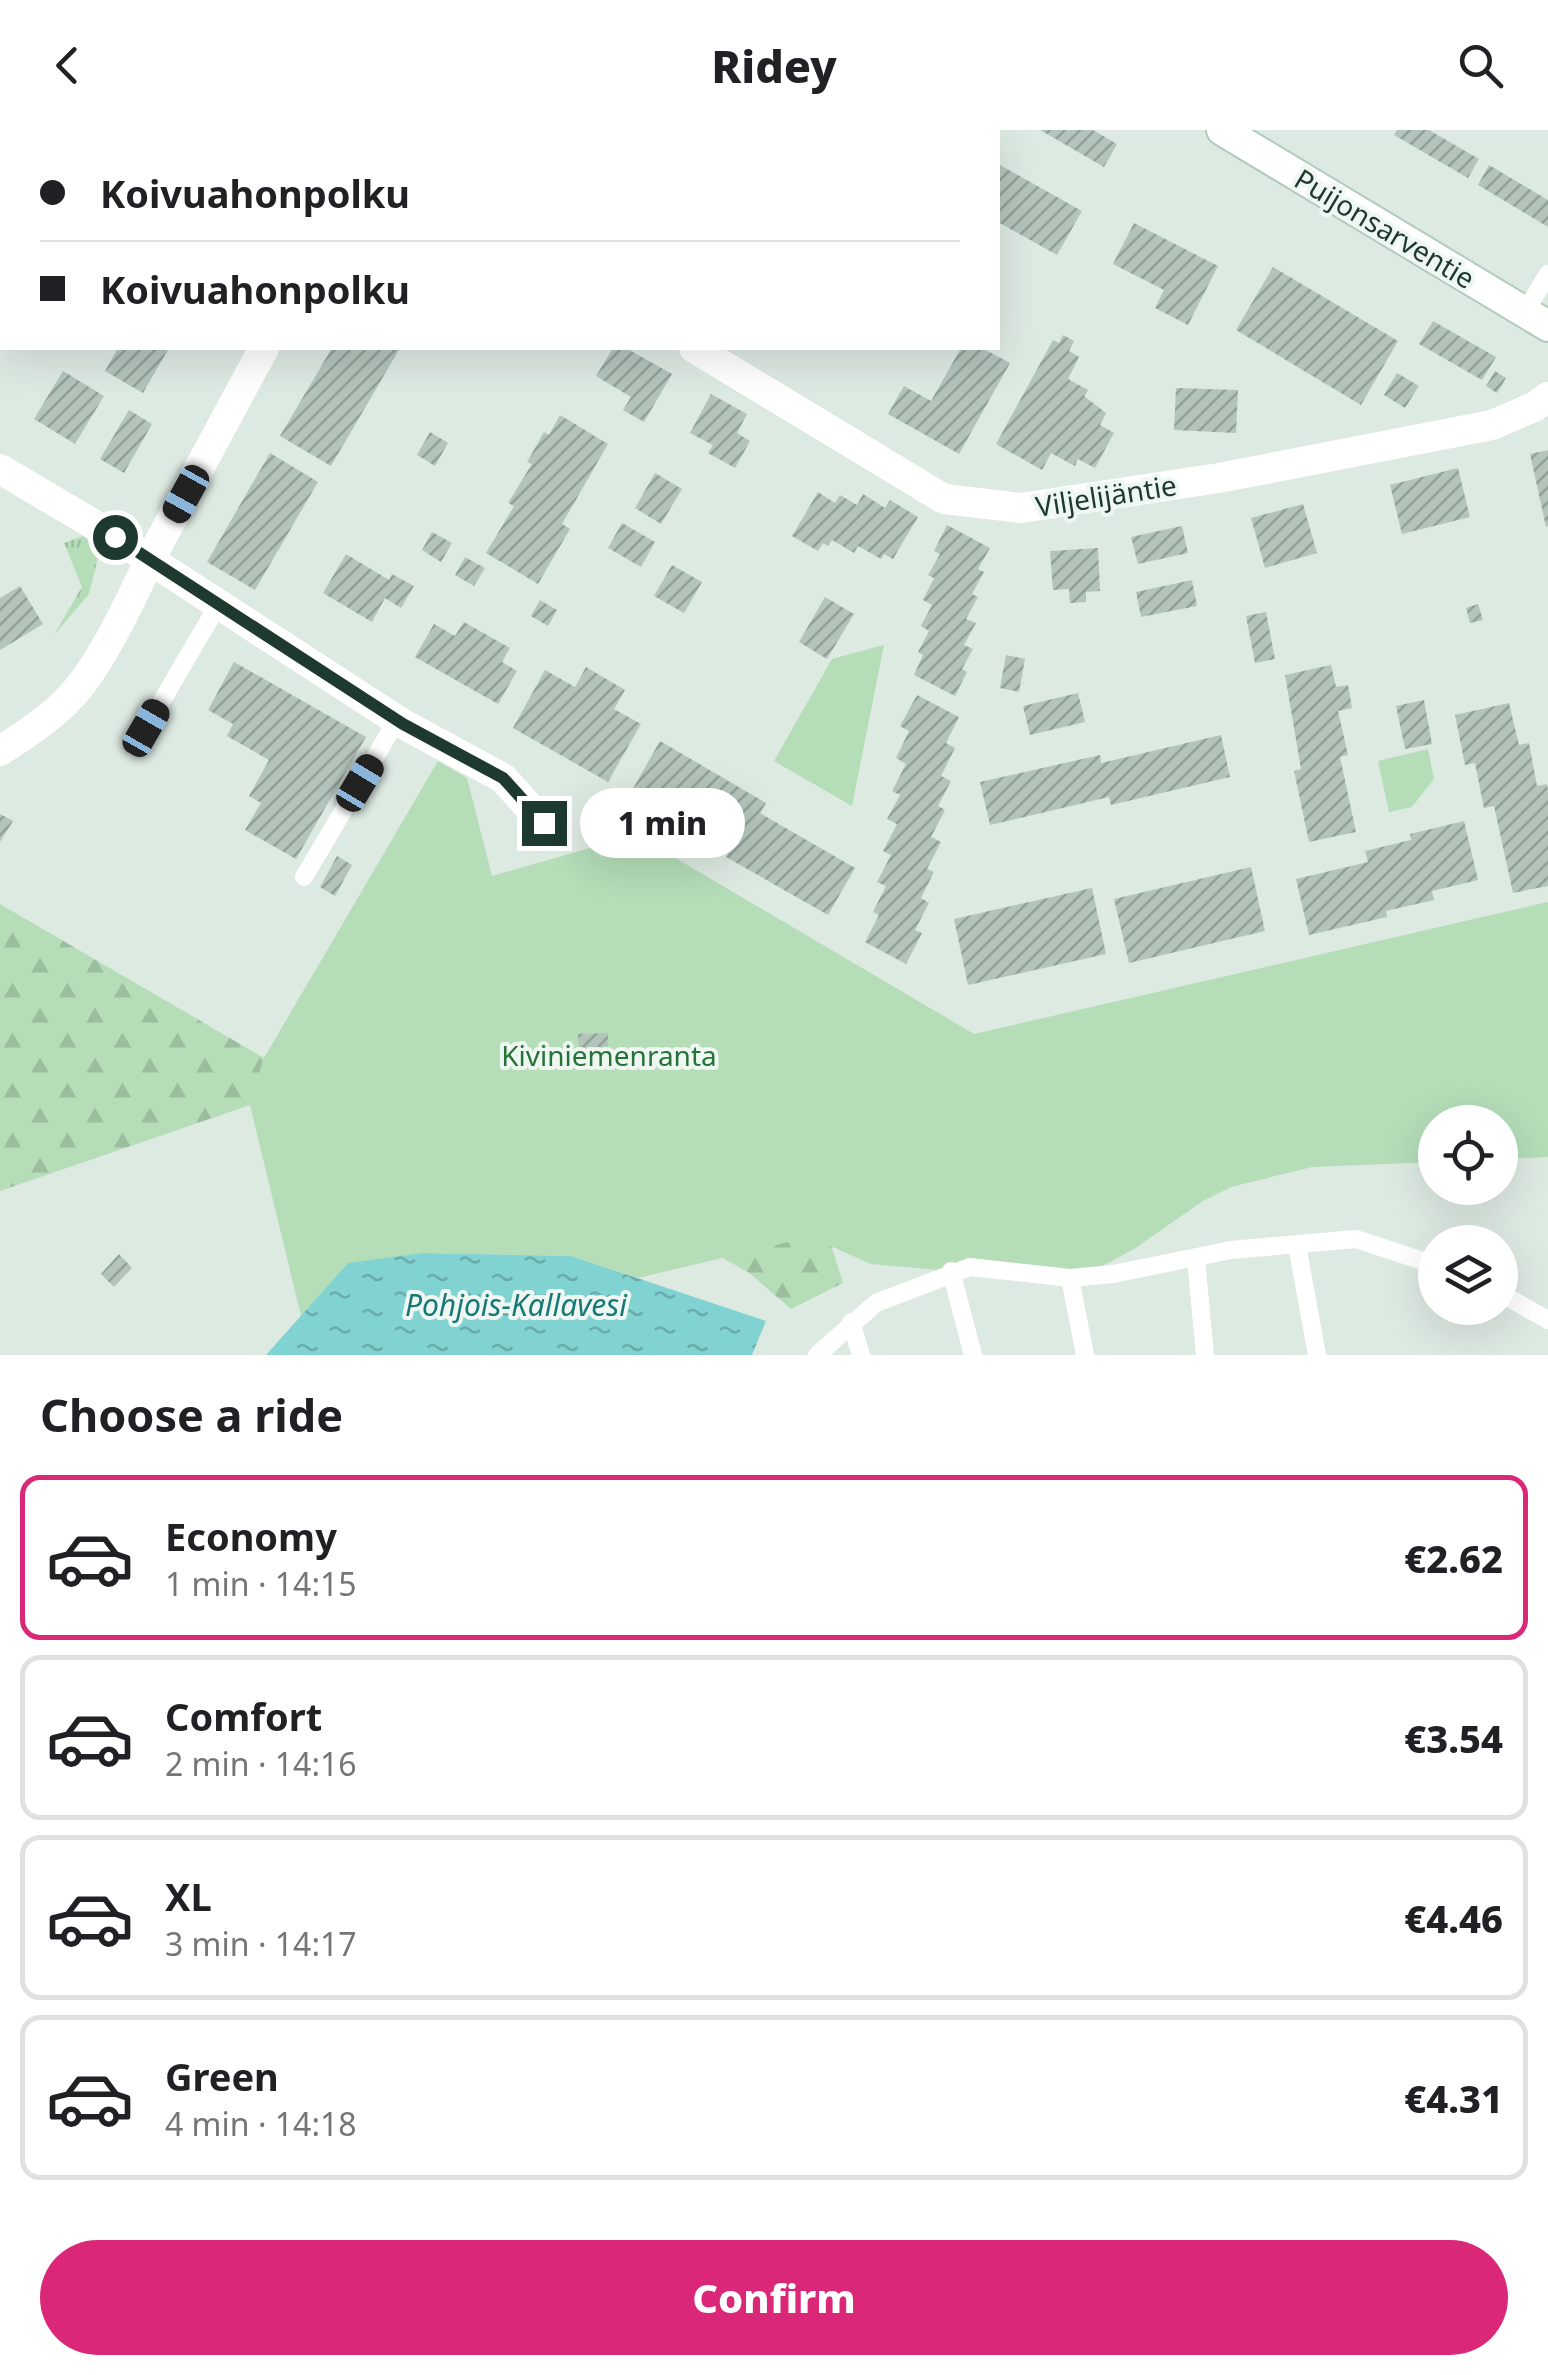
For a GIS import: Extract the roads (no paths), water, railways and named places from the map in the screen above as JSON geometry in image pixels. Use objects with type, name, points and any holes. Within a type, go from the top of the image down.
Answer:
[{"type":"street","name":"Puijonsarventie","points":[[1222,130],[1536,319]]},
{"type":"street","points":[[0,750],[32,731],[80,686],[132,598],[148,561],[263,350]]},
{"type":"street","name":"Viljelijäntie","points":[[697,350],[944,499],[1021,508],[1219,478],[1492,425],[1548,398]]},
{"type":"street","points":[[0,470],[115,537],[398,720],[503,778],[544,823]]},
{"type":"lane","points":[[1536,319],[1548,274]]},
{"type":"lane","points":[[146,728],[218,605]]},
{"type":"lane","points":[[304,877],[398,720]]},
{"type":"lane","points":[[817,1355],[876,1303],[970,1266],[1070,1278],[1231,1250],[1356,1239],[1418,1259]]},
{"type":"lane","points":[[1296,1244],[1317,1355]]},
{"type":"lane","points":[[1196,1259],[1205,1355]]},
{"type":"lane","points":[[951,1271],[972,1355]]},
{"type":"lane","points":[[1070,1278],[1086,1355]]},
{"type":"lane","points":[[1518,1302],[1548,1320]]},
{"type":"lane","points":[[851,1322],[860,1355]]},
{"type":"water","name":"Pohjois-Kallavesi","points":[[422,1253],[571,1256],[766,1321],[752,1355],[266,1355],[348,1263]]},
{"type":"park label","name":"Kiviniemenranta","points":[[609,1055]]}]
